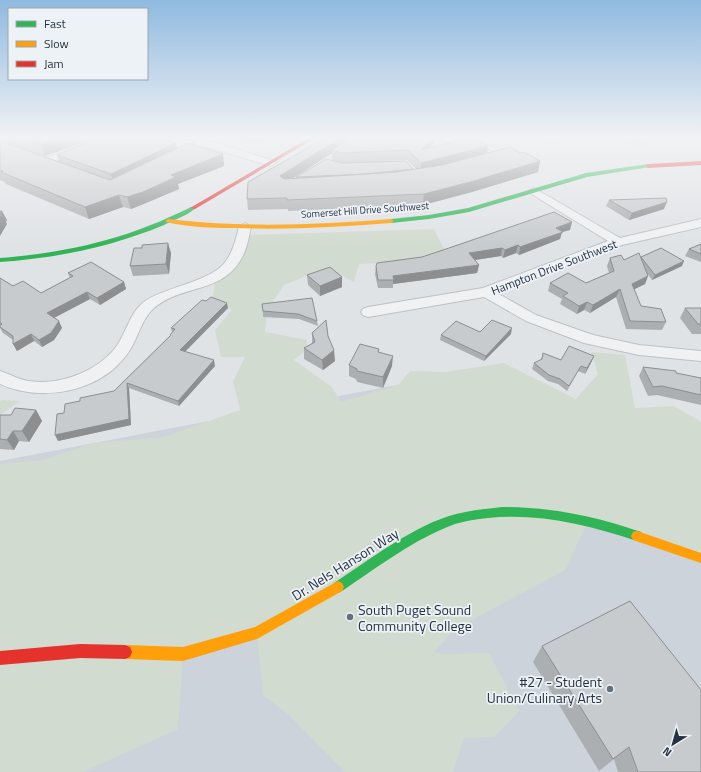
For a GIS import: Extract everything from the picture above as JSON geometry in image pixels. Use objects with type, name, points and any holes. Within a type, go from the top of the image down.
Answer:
[{"type":"street","points":[[0,260],[66,253],[140,233],[168,221],[252,174]]},
{"type":"street","name":"Somerset Hill Drive Southwest","points":[[168,221],[198,226],[238,227],[383,221],[434,216],[468,210],[571,179],[595,174]]},
{"type":"street","points":[[534,191],[618,242]]},
{"type":"street","points":[[0,377],[14,384],[37,388],[64,385],[86,378],[107,365],[120,353],[138,319],[148,306],[161,297],[215,278],[228,270],[241,245],[238,227],[214,213],[206,200]]},
{"type":"street","name":"Hampton Drive Southwest","points":[[486,292],[618,242],[701,223]]},
{"type":"street","points":[[368,312],[486,292]]},
{"type":"street","name":"Hampton Drive Southwest","points":[[486,292],[531,318],[590,339],[639,350],[701,356]]},
{"type":"street","name":"Dr. Nels Hanson Way","points":[[0,658],[80,651],[183,654],[257,633],[328,594],[413,538],[455,519],[502,512],[547,513],[588,521],[701,558]]},
{"type":"shaded area","name":"South Puget Sound Community College","points":[[434,229],[446,253],[400,262],[359,264],[354,282],[326,268],[284,285],[267,310],[265,332],[307,340],[306,350],[294,360],[332,387],[341,402],[398,385],[410,371],[445,372],[504,363],[576,399],[598,374],[591,352],[625,355],[635,408],[674,406],[701,422],[701,558],[588,521],[565,570],[455,629],[434,652],[442,654],[489,653],[519,711],[494,737],[464,738],[453,772],[345,772],[288,714],[263,695],[257,633],[183,654],[178,729],[83,772],[0,772],[0,464],[43,460],[94,443],[164,437],[240,410],[233,381],[245,357],[221,357],[215,330],[232,310],[213,298],[215,278],[244,235]]},
{"type":"shaded area","name":"South Puget Sound Community College","points":[[485,368],[701,463],[701,772],[0,772],[0,461]]},
{"type":"shaded area","points":[[0,401],[20,401],[0,415]]},
{"type":"building","points":[[6,174],[93,174],[110,180],[123,174],[173,174],[171,175],[176,177],[143,192],[127,197],[119,195],[85,207]]},
{"type":"building","points":[[262,174],[283,174],[280,176],[284,179],[364,174],[497,174],[424,194],[287,200],[287,198],[247,199],[248,182]]},
{"type":"building","points":[[301,174],[365,174],[296,177]]},
{"type":"building","points":[[666,198],[667,202],[632,213],[609,200]]},
{"type":"building","points":[[554,212],[572,222],[556,228],[563,232],[520,247],[518,245],[505,250],[502,248],[469,253],[479,265],[393,276],[394,280],[378,280],[377,263],[422,257]]},
{"type":"building","points":[[168,243],[166,264],[130,266],[134,248],[142,248],[142,245]]},
{"type":"building","points":[[701,244],[701,254],[689,249]]},
{"type":"building","points":[[661,248],[684,261],[655,275],[641,257]]},
{"type":"building","points":[[639,253],[648,276],[632,284],[641,306],[661,309],[666,322],[630,321],[620,289],[593,305],[587,302],[579,306],[563,296],[568,293],[550,283],[568,273],[586,283],[614,271],[610,258],[621,255],[624,260]]},
{"type":"building","points":[[91,262],[124,282],[97,298],[87,292],[47,313],[59,321],[51,333],[39,340],[31,334],[13,344],[13,336],[0,327],[2,324],[0,322],[0,278],[13,286],[23,281],[41,293],[73,276],[68,273]]},
{"type":"building","points":[[330,267],[342,277],[320,286],[307,275]]},
{"type":"building","points":[[211,297],[227,303],[180,350],[214,360],[178,401],[127,383],[129,419],[55,435],[57,414],[64,413],[65,404],[80,401],[80,398],[114,391],[171,335],[175,329],[171,328],[202,300],[206,301]]},
{"type":"building","points":[[312,298],[317,321],[298,314],[263,311],[262,304]]},
{"type":"building","points":[[685,308],[701,308],[701,324],[698,324]]},
{"type":"building","points":[[326,320],[328,336],[334,350],[322,360],[304,348],[315,342],[312,333]]},
{"type":"building","points":[[492,320],[512,328],[486,356],[441,335],[456,321],[480,332]]},
{"type":"building","points":[[360,344],[379,349],[378,352],[393,356],[383,377],[357,371],[357,369],[349,365]]},
{"type":"building","points":[[569,346],[594,356],[587,368],[581,366],[569,386],[560,379],[549,375],[534,363],[542,359],[543,353],[561,360]]},
{"type":"building","points":[[643,367],[676,371],[676,373],[701,378],[701,395],[662,386],[653,387]]},
{"type":"building","points":[[15,408],[36,410],[22,431],[13,431],[7,440],[0,439],[0,415],[11,415]]},
{"type":"building","name":"#27 - Student Union/Culinary Arts","points":[[630,601],[701,690],[701,772],[638,772],[629,747],[613,759],[542,646]]},
{"type":"traffic: fast","points":[[391,221],[429,217],[469,210],[593,174]]},
{"type":"traffic: fast","points":[[0,260],[51,255],[100,245],[170,220],[193,208]]},
{"type":"traffic: fast","points":[[338,587],[386,555],[423,533],[453,520],[479,514],[502,512],[548,514],[593,523],[637,536]]},
{"type":"traffic: slow","points":[[168,221],[251,227],[336,225],[391,221]]},
{"type":"traffic: slow","points":[[637,536],[701,558]]},
{"type":"traffic: slow","points":[[125,652],[183,654],[257,633],[338,587]]},
{"type":"traffic: jam","points":[[193,208],[251,174]]},
{"type":"traffic: jam","points":[[0,658],[80,651],[125,652]]},
{"type":"place","name":"South Puget Sound Community College","points":[[350,617]]},
{"type":"place","name":"#27 - Student Union/Culinary Arts","points":[[610,689]]}]
